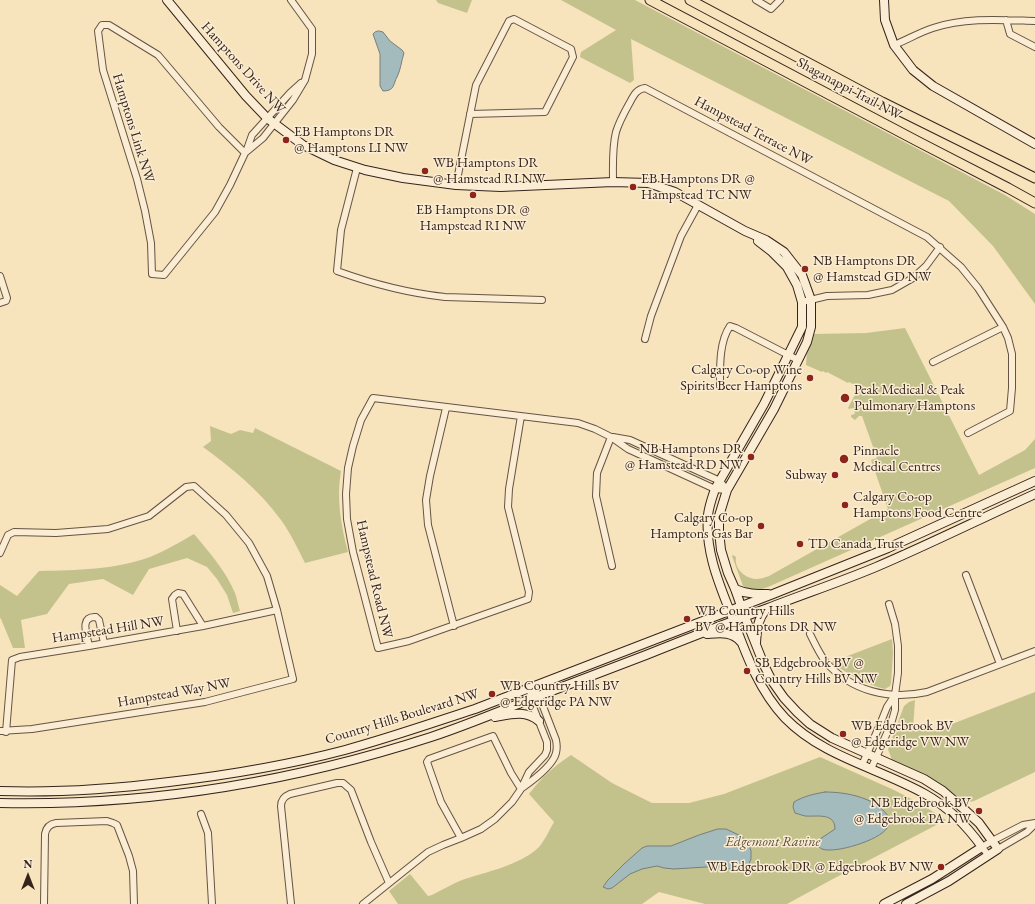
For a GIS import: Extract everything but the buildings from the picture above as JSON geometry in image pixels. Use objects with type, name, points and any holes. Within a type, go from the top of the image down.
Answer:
[{"type":"main road","name":"Shaganappi Trail NW","points":[[650,0],[1035,203]]},
{"type":"main road","name":"Shaganappi Trail NW","points":[[690,0],[882,102],[1035,178]]},
{"type":"main road","points":[[1008,188],[1035,208]]},
{"type":"street","name":"Hamptons Drive NW","points":[[167,0],[246,96],[267,118],[303,145],[334,160],[358,168],[403,178],[456,185],[501,187],[614,182],[648,183],[675,192],[745,231],[766,240],[784,252],[802,275],[811,300],[811,326],[807,342],[774,409],[727,490],[719,516],[719,531],[721,550],[728,573],[736,589],[745,617],[764,665],[772,681],[784,698],[797,712],[810,724],[832,738],[924,779],[943,792],[966,810],[979,823],[988,844]]},
{"type":"street","name":"Hamptons Link NW","points":[[245,153],[263,138],[293,100],[305,80],[312,54],[312,29],[291,0]]},
{"type":"street","points":[[756,0],[771,9],[780,0]]},
{"type":"street","points":[[884,0],[884,20],[894,45],[913,70],[933,86],[1035,144]]},
{"type":"street","points":[[456,185],[470,114],[476,85],[509,21],[514,19],[571,49],[573,57],[545,112],[470,114]]},
{"type":"street","points":[[894,45],[933,28],[956,22],[1006,20],[1035,21]]},
{"type":"street","points":[[1006,20],[1010,34],[1035,47]]},
{"type":"street","name":"Hamptons Link NW","points":[[245,153],[219,127],[158,55],[109,25],[102,25],[98,31],[103,70],[137,179],[145,211],[151,243],[152,274],[164,275],[215,212],[230,185],[245,153],[252,135],[290,93],[305,80]]},
{"type":"street","name":"Hampstead Terrace NW","points":[[614,182],[613,150],[616,132],[636,91],[641,88],[645,88],[927,237],[961,267],[978,288],[1008,338],[1012,354],[1012,388],[1010,410],[968,433]]},
{"type":"street","points":[[358,168],[341,230],[337,271],[384,287],[428,295],[444,297],[542,300]]},
{"type":"street","points":[[645,339],[651,316],[681,236],[698,206]]},
{"type":"street","name":"Hamptons Drive NW","points":[[745,231],[772,251],[787,267],[797,285],[802,302],[802,327],[764,404],[715,489],[708,515],[710,552],[718,578],[754,673],[760,685],[772,702],[798,729],[832,751],[936,801],[960,821],[971,833],[988,844]]},
{"type":"street","points":[[802,302],[827,296],[868,295],[892,290],[913,278],[926,266],[940,247]]},
{"type":"street","points":[[0,276],[2,287],[7,298],[6,301],[0,303]]},
{"type":"street","points":[[720,386],[721,359],[725,333],[730,326],[798,360]]},
{"type":"street","points":[[933,362],[1002,327]]},
{"type":"street","name":"Hampstead Road NW","points":[[521,416],[509,489],[508,507],[529,592],[528,599],[409,641],[378,648],[353,552],[346,513],[348,468],[353,446],[361,420],[374,398],[446,408],[521,416],[578,423],[595,429],[611,437],[628,449],[715,489],[727,490]]},
{"type":"street","points":[[446,408],[426,500],[428,525],[454,626]]},
{"type":"street","points":[[611,437],[597,473],[596,496],[612,566]]},
{"type":"street","name":"Hampstead Road NW","points":[[611,437],[630,440],[720,481],[727,490]]},
{"type":"street","name":"Country Hills Boulevard NW","points":[[0,791],[35,792],[97,790],[194,779],[273,766],[344,750],[396,735],[476,709],[773,594],[888,548],[1035,481]]},
{"type":"street","name":"Hampstead Way NW","points":[[0,553],[8,535],[14,532],[56,533],[108,529],[149,516],[186,486],[194,486],[226,515],[249,543],[267,576],[278,610],[293,679],[205,702],[32,729],[3,731]]},
{"type":"street","name":"Country Hills Boulevard NW","points":[[0,803],[65,803],[139,798],[211,789],[310,771],[360,758],[485,718],[766,608],[830,585],[920,548],[1035,494]]},
{"type":"street","points":[[966,575],[1000,664]]},
{"type":"street","points":[[736,589],[753,594],[773,594]]},
{"type":"street","points":[[177,631],[172,599],[178,593],[183,594],[203,626]]},
{"type":"street","points":[[871,769],[896,710],[895,695],[898,674],[898,646],[895,624],[888,604]]},
{"type":"street","points":[[756,646],[758,622],[766,608]]},
{"type":"street","name":"Hampstead Hill NW","points":[[3,731],[12,660],[20,656],[177,631],[278,610]]},
{"type":"street","points":[[89,646],[85,623],[91,616],[100,620],[104,643]]},
{"type":"street","points":[[700,634],[730,634],[743,644]]},
{"type":"street","points":[[810,634],[817,649],[825,660],[840,675],[856,685],[874,692],[895,695],[909,695],[927,692],[1035,651]]},
{"type":"street","points":[[521,789],[536,778],[553,760],[556,751],[556,740],[539,696],[531,687]]},
{"type":"street","points":[[363,904],[428,852],[481,829],[495,819],[508,806],[521,789],[529,772],[545,755],[547,750],[547,742],[530,700],[531,687]]},
{"type":"street","points":[[862,765],[887,708],[895,695]]},
{"type":"street","points":[[485,718],[525,714],[530,715],[538,721]]},
{"type":"street","points":[[462,838],[441,802],[427,762],[428,759],[493,736],[511,773],[521,789]]},
{"type":"street","points":[[291,904],[281,802],[284,797],[290,794],[337,783],[343,783],[352,790],[371,842],[389,883]]},
{"type":"street","points":[[201,814],[208,833],[212,904]]},
{"type":"street","points":[[44,904],[45,834],[48,827],[56,823],[107,821],[116,825],[131,864],[134,904]]},
{"type":"street","points":[[884,904],[900,900],[988,844],[1023,824],[1035,823]]},
{"type":"street","points":[[906,904],[949,881],[988,855],[1028,832],[1035,823]]},
{"type":"street","points":[[988,844],[998,849]]},
{"type":"street","points":[[988,844],[988,855]]},
{"type":"green space","points":[[436,0],[472,0],[467,13],[438,3]]},
{"type":"green space","points":[[561,0],[635,0],[1005,195],[1035,214],[1035,304],[993,246],[949,201],[631,39],[634,80],[630,83],[580,57],[581,52],[616,30]]},
{"type":"green space","points":[[905,328],[979,475],[1025,450],[1035,439],[1035,468],[768,587],[748,590],[743,586],[732,556],[733,555],[736,557],[738,569],[741,572],[748,577],[756,579],[764,578],[888,509],[871,460],[877,458],[862,416],[859,416],[855,420],[851,417],[851,415],[855,414],[853,408],[848,408],[859,387],[827,372],[822,372],[806,365],[807,352],[813,334],[866,333]]},
{"type":"green space","points":[[210,426],[231,434],[240,430],[253,433],[255,428],[341,471],[339,502],[343,532],[348,552],[305,563],[285,525],[273,509],[235,472],[203,447],[211,441]]},
{"type":"green space","points":[[194,534],[227,577],[235,593],[240,611],[233,613],[227,595],[207,567],[187,558],[149,569],[133,595],[103,579],[69,584],[47,614],[21,620],[25,648],[13,648],[0,618],[0,585],[17,596],[39,571],[123,565],[150,557]]},
{"type":"green space","points":[[892,639],[893,653],[891,683],[890,686],[885,689],[857,678],[832,662]]},
{"type":"green space","points":[[1035,692],[1035,772],[974,801],[965,803],[938,782],[892,760],[888,749],[904,706],[909,702],[915,700],[913,729],[939,729]]},
{"type":"green space","name":"Edgemont Ravine","points":[[571,755],[612,783],[652,803],[689,803],[724,794],[820,757],[894,790],[921,804],[946,820],[787,904],[705,904],[659,892],[642,904],[398,904],[389,891],[410,874],[428,896],[462,880],[492,871],[522,859],[538,848],[545,839],[554,822],[529,794],[548,773]]},
{"type":"water","points":[[379,31],[383,32],[390,41],[404,53],[394,85],[387,91],[383,91],[380,86],[380,54],[373,34]]},
{"type":"water","points":[[825,792],[853,795],[870,801],[885,812],[890,819],[888,827],[883,833],[857,845],[837,850],[821,849],[817,845],[820,839],[835,829],[832,820],[824,816],[805,816],[795,813],[793,807],[794,802],[798,800]]},
{"type":"water","points":[[718,829],[726,829],[741,836],[748,842],[751,851],[751,859],[748,866],[740,870],[732,870],[722,866],[674,869],[657,866],[642,869],[630,874],[612,888],[608,889],[603,887],[624,864],[642,848],[647,846],[671,846]]},
{"type":"place","name":"EB Hamptons DR @ Hamptons LI NW","points":[[286,140]]},
{"type":"place","name":"WB Hamptons DR @ Hamstead RI NW","points":[[425,171]]},
{"type":"place","name":"EB Hamptons DR @ Hampstead TC NW","points":[[633,187]]},
{"type":"place","name":"EB Hamptons DR @ Hampstead RI NW","points":[[473,195]]},
{"type":"place","name":"NB Hamptons DR @ Hamstead GD NW","points":[[805,269]]},
{"type":"place","name":"Calgary Co-op Wine Spirits Beer Hamptons","points":[[810,378]]},
{"type":"place","name":"Peak Medical & Peak Pulmonary Hamptons","points":[[845,398]]},
{"type":"place","name":"NB Hamptons DR @ Hamstead RD NW","points":[[751,457]]},
{"type":"place","name":"Pinnacle Medical Centres","points":[[844,459]]},
{"type":"place","name":"Subway","points":[[835,475]]},
{"type":"place","name":"Calgary Co-op Hamptons Food Centre","points":[[845,505]]},
{"type":"place","name":"Calgary Co-op Hamptons Gas Bar","points":[[761,526]]},
{"type":"place","name":"TD Canada Trust","points":[[800,544]]},
{"type":"place","name":"WB Country Hills BV @ Hamptons DR NW","points":[[687,619]]},
{"type":"place","name":"SB Edgebrook BV @ Country Hills BV NW","points":[[747,671]]},
{"type":"place","name":"WB Country Hills BV @ Edgeridge PA NW","points":[[492,694]]},
{"type":"place","name":"WB Edgebrook BV @ Edgeridge VW NW","points":[[843,734]]},
{"type":"place","name":"NB Edgebrook BV @ Edgebrook PA NW","points":[[979,811]]},
{"type":"place","name":"WB Edgebrook DR @ Edgebrook BV NW","points":[[941,867]]}]
